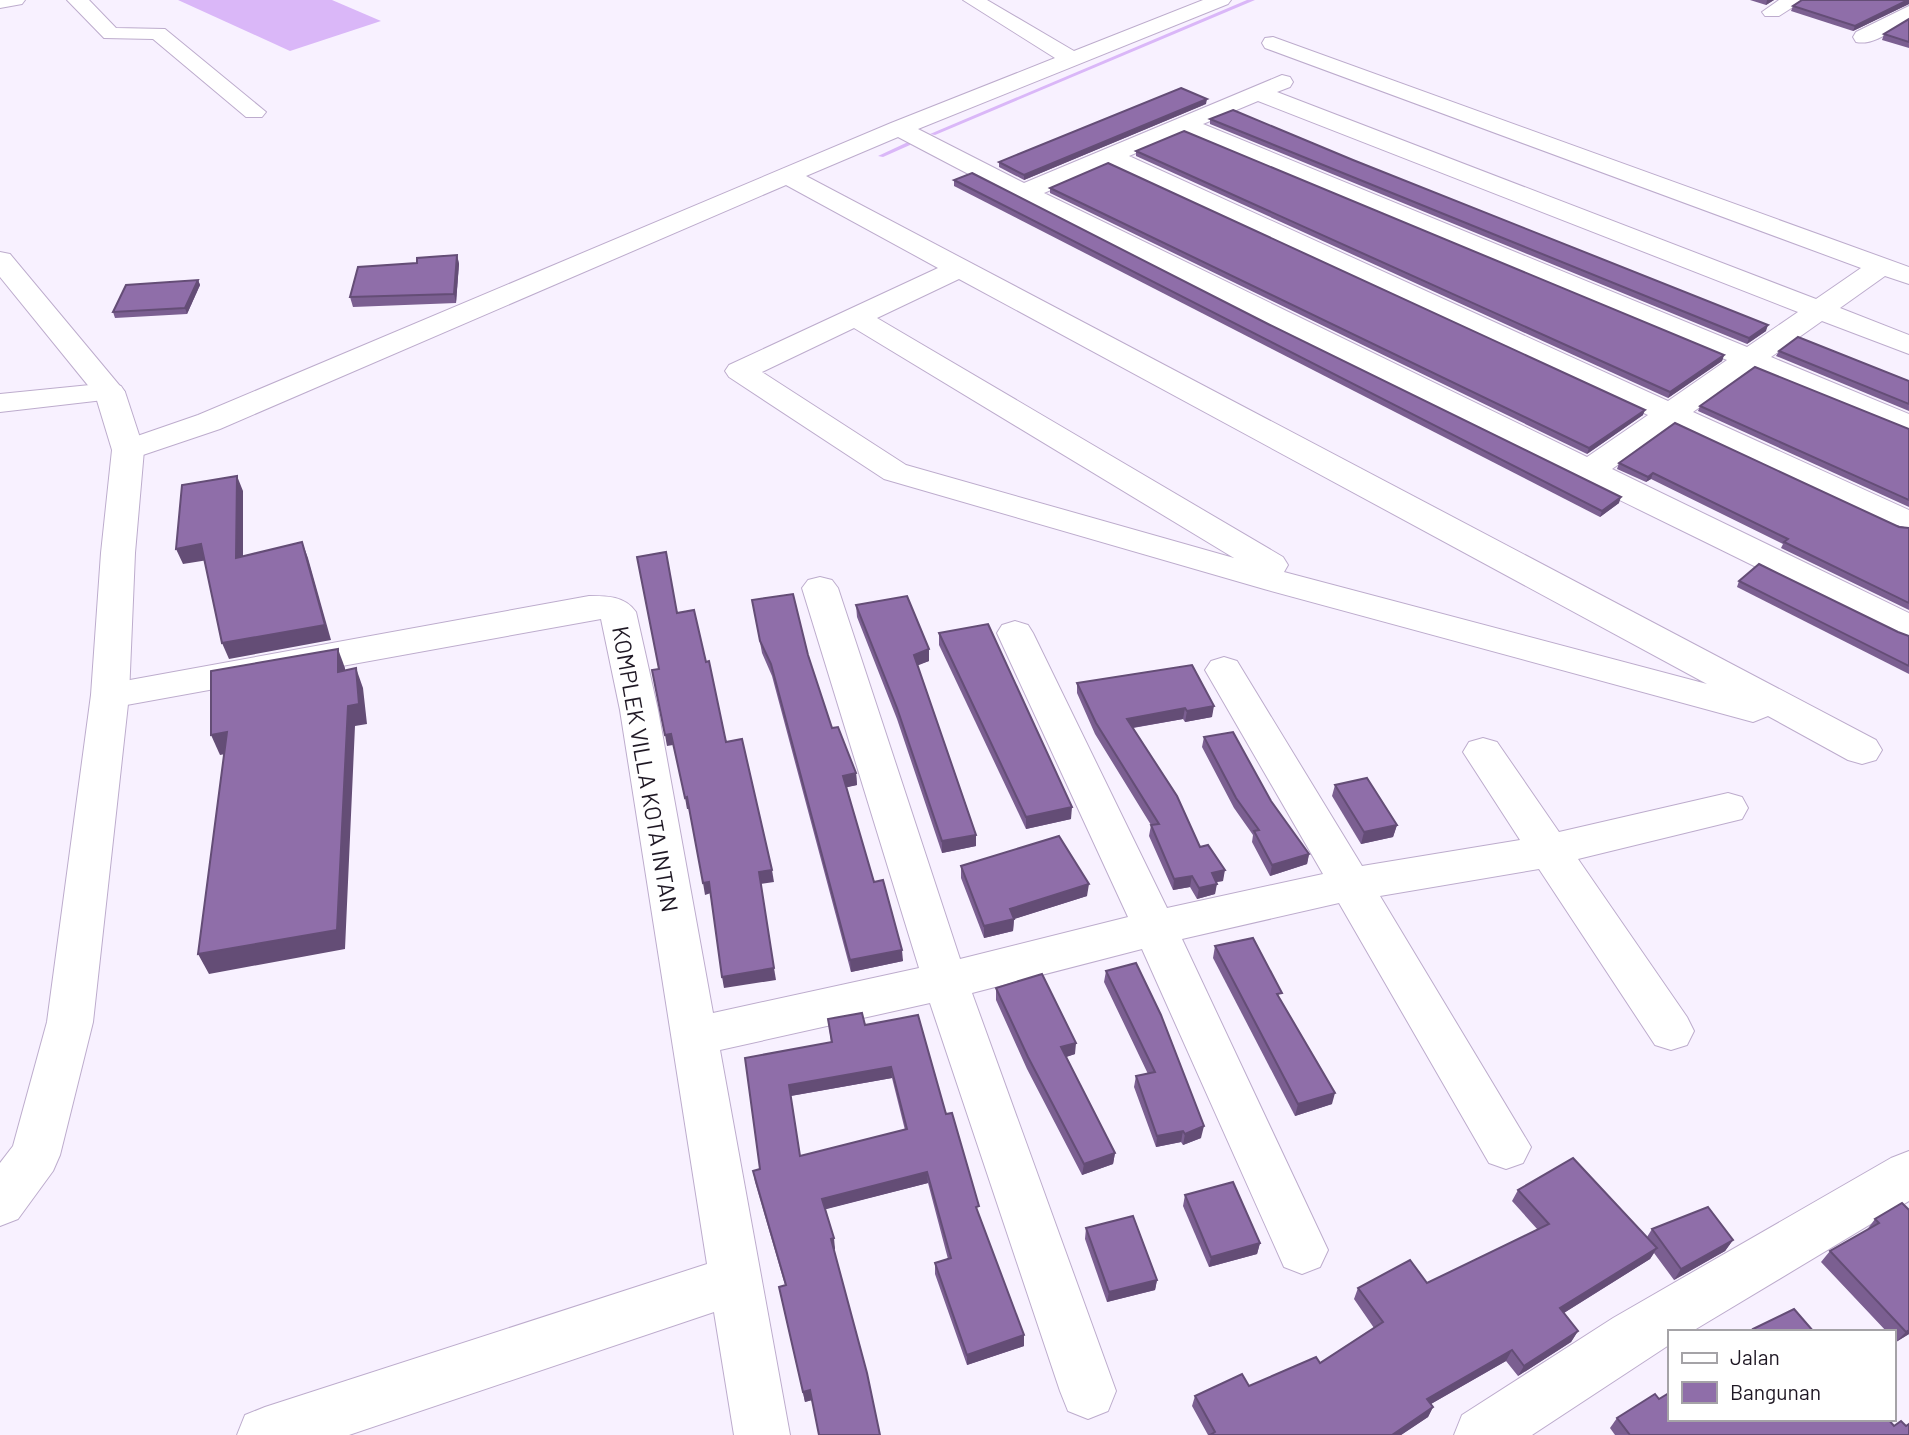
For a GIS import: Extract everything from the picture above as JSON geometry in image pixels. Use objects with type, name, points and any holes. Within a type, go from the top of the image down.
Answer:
[{"type":"street","points":[[0,2],[15,0]]},
{"type":"street","points":[[77,0],[111,34],[126,36],[158,33],[254,112]]},
{"type":"street","points":[[979,4],[1009,0]]},
{"type":"street","points":[[128,450],[209,422],[899,128],[1221,0]]},
{"type":"street","points":[[1772,12],[1794,0]]},
{"type":"street","points":[[1888,3],[1909,10]]},
{"type":"street","points":[[979,4],[1070,58]]},
{"type":"street","points":[[1864,37],[1909,10]]},
{"type":"street","points":[[1273,43],[1895,271]]},
{"type":"street","points":[[1023,193],[1185,125],[1324,62]]},
{"type":"street","points":[[1258,93],[1909,345]]},
{"type":"street","points":[[1185,125],[1909,425]]},
{"type":"street","points":[[899,128],[1023,193],[1909,628]]},
{"type":"street","points":[[1108,156],[1909,523]]},
{"type":"street","points":[[787,176],[1862,750]]},
{"type":"street","points":[[0,260],[110,393],[128,450],[118,553],[110,695],[70,1022],[35,1155],[0,1203]]},
{"type":"street","points":[[960,268],[740,371],[895,472],[1315,592],[1819,727]]},
{"type":"street","points":[[1587,472],[1819,310],[1895,271]]},
{"type":"street","points":[[855,317],[1315,592]]},
{"type":"street","points":[[0,403],[110,393]]},
{"type":"street","points":[[820,588],[944,981],[1088,1391]]},
{"type":"street","name":"KOMPLEK VILLA KOTA INTAN","points":[[110,695],[589,608],[607,607],[618,612],[639,710],[762,1435]]},
{"type":"street","points":[[1015,633],[1155,928],[1302,1250]]},
{"type":"street","points":[[1224,670],[1506,1147]]},
{"type":"street","points":[[1483,752],[1671,1031]]},
{"type":"street","points":[[693,1037],[944,981],[1155,928],[1352,884],[1550,850],[1728,808]]},
{"type":"street","points":[[1482,1435],[1632,1337],[1909,1174]]},
{"type":"street","points":[[265,1435],[736,1280]]},
{"type":"shaded area","points":[[178,0],[332,0],[381,21],[290,51]]},
{"type":"building","points":[[1802,0],[1908,0],[1855,26],[1793,6]]},
{"type":"building","points":[[1909,19],[1909,42],[1884,34]]},
{"type":"building","points":[[1181,88],[1207,99],[1024,175],[999,162]]},
{"type":"building","points":[[1233,110],[1768,325],[1749,338],[1210,119]]},
{"type":"building","points":[[1184,131],[1724,355],[1670,392],[1136,151]]},
{"type":"building","points":[[1108,163],[1645,410],[1589,448],[1050,188]]},
{"type":"building","points":[[972,173],[1270,325],[1621,497],[1602,511],[954,180]]},
{"type":"building","points":[[457,255],[454,294],[350,297],[358,267],[417,263],[417,258]]},
{"type":"building","points":[[198,280],[185,308],[113,312],[126,285]]},
{"type":"building","points":[[1798,337],[1909,381],[1909,404],[1779,351]]},
{"type":"building","points":[[1755,367],[1909,429],[1909,500],[1700,406]]},
{"type":"building","points":[[1675,423],[1899,527],[1909,528],[1909,603],[1784,542],[1788,539],[1653,473],[1648,477],[1619,463]]},
{"type":"building","points":[[237,476],[236,558],[302,542],[325,625],[222,643],[201,544],[176,549],[182,485]]},
{"type":"building","points":[[666,552],[677,613],[694,610],[706,662],[709,661],[726,742],[742,739],[772,870],[759,872],[774,968],[722,977],[709,882],[703,883],[687,797],[685,798],[671,734],[665,735],[652,670],[659,669],[637,557]]},
{"type":"building","points":[[1759,564],[1909,636],[1909,666],[1739,581]]},
{"type":"building","points":[[793,594],[808,655],[832,728],[838,727],[856,773],[843,776],[874,882],[883,880],[902,950],[850,960],[771,664],[760,641],[752,600]]},
{"type":"building","points":[[907,596],[929,649],[914,655],[976,835],[942,841],[897,708],[856,605]]},
{"type":"building","points":[[988,624],[1072,807],[1026,817],[939,633]]},
{"type":"building","points":[[338,649],[338,672],[356,668],[359,704],[348,706],[337,930],[198,954],[227,732],[211,735],[211,671]]},
{"type":"building","points":[[1192,665],[1214,706],[1187,711],[1185,708],[1127,719],[1177,796],[1200,847],[1208,845],[1225,870],[1212,873],[1217,884],[1199,888],[1192,876],[1174,879],[1151,825],[1159,824],[1096,723],[1077,683]]},
{"type":"building","points":[[1233,732],[1271,801],[1309,854],[1272,865],[1254,831],[1259,830],[1236,798],[1204,737]]},
{"type":"building","points":[[1367,778],[1397,825],[1364,832],[1335,785]]},
{"type":"building","points":[[1059,836],[1089,884],[1010,909],[1014,919],[984,926],[961,866]]},
{"type":"building","points":[[1253,938],[1282,993],[1277,994],[1335,1093],[1298,1104],[1215,946]]},
{"type":"building","points":[[1136,963],[1161,1015],[1204,1126],[1185,1134],[1183,1131],[1157,1136],[1136,1076],[1155,1072],[1106,971]]},
{"type":"building","points":[[1042,974],[1076,1043],[1061,1047],[1115,1153],[1084,1164],[1028,1057],[996,988]]},
{"type":"building","points":[[862,1013],[865,1025],[918,1015],[946,1114],[952,1113],[979,1206],[976,1207],[1024,1335],[967,1355],[935,1263],[951,1258],[927,1172],[822,1199],[834,1238],[831,1239],[867,1373],[880,1435],[819,1435],[810,1390],[803,1392],[779,1287],[786,1285],[753,1171],[760,1169],[745,1058],[832,1042],[828,1019]],"holes":[[[891,1067],[907,1129],[800,1156],[789,1085]]]},
{"type":"building","points":[[1573,1158],[1657,1248],[1560,1308],[1578,1331],[1524,1366],[1512,1350],[1427,1399],[1433,1407],[1392,1435],[1210,1435],[1215,1432],[1195,1396],[1242,1374],[1249,1386],[1316,1357],[1320,1363],[1383,1322],[1358,1288],[1410,1260],[1427,1283],[1549,1224],[1518,1190]]},
{"type":"building","points":[[1233,1182],[1260,1243],[1211,1257],[1185,1195]]},
{"type":"building","points":[[1902,1203],[1909,1210],[1909,1330],[1906,1332],[1830,1251],[1879,1223],[1875,1219]]},
{"type":"building","points":[[1708,1207],[1733,1240],[1681,1269],[1652,1229]]},
{"type":"building","points":[[1133,1216],[1157,1280],[1109,1292],[1086,1228]]},
{"type":"building","points":[[1794,1309],[1812,1330],[1754,1330]]},
{"type":"building","points":[[1655,1394],[1659,1399],[1668,1394],[1668,1421],[1890,1421],[1894,1426],[1901,1421],[1906,1426],[1909,1424],[1909,1435],[1630,1435],[1617,1418]]},
{"type":"waterway","points":[[933,134],[1252,0]]},
{"type":"waterway","points":[[881,156],[908,144]]}]
